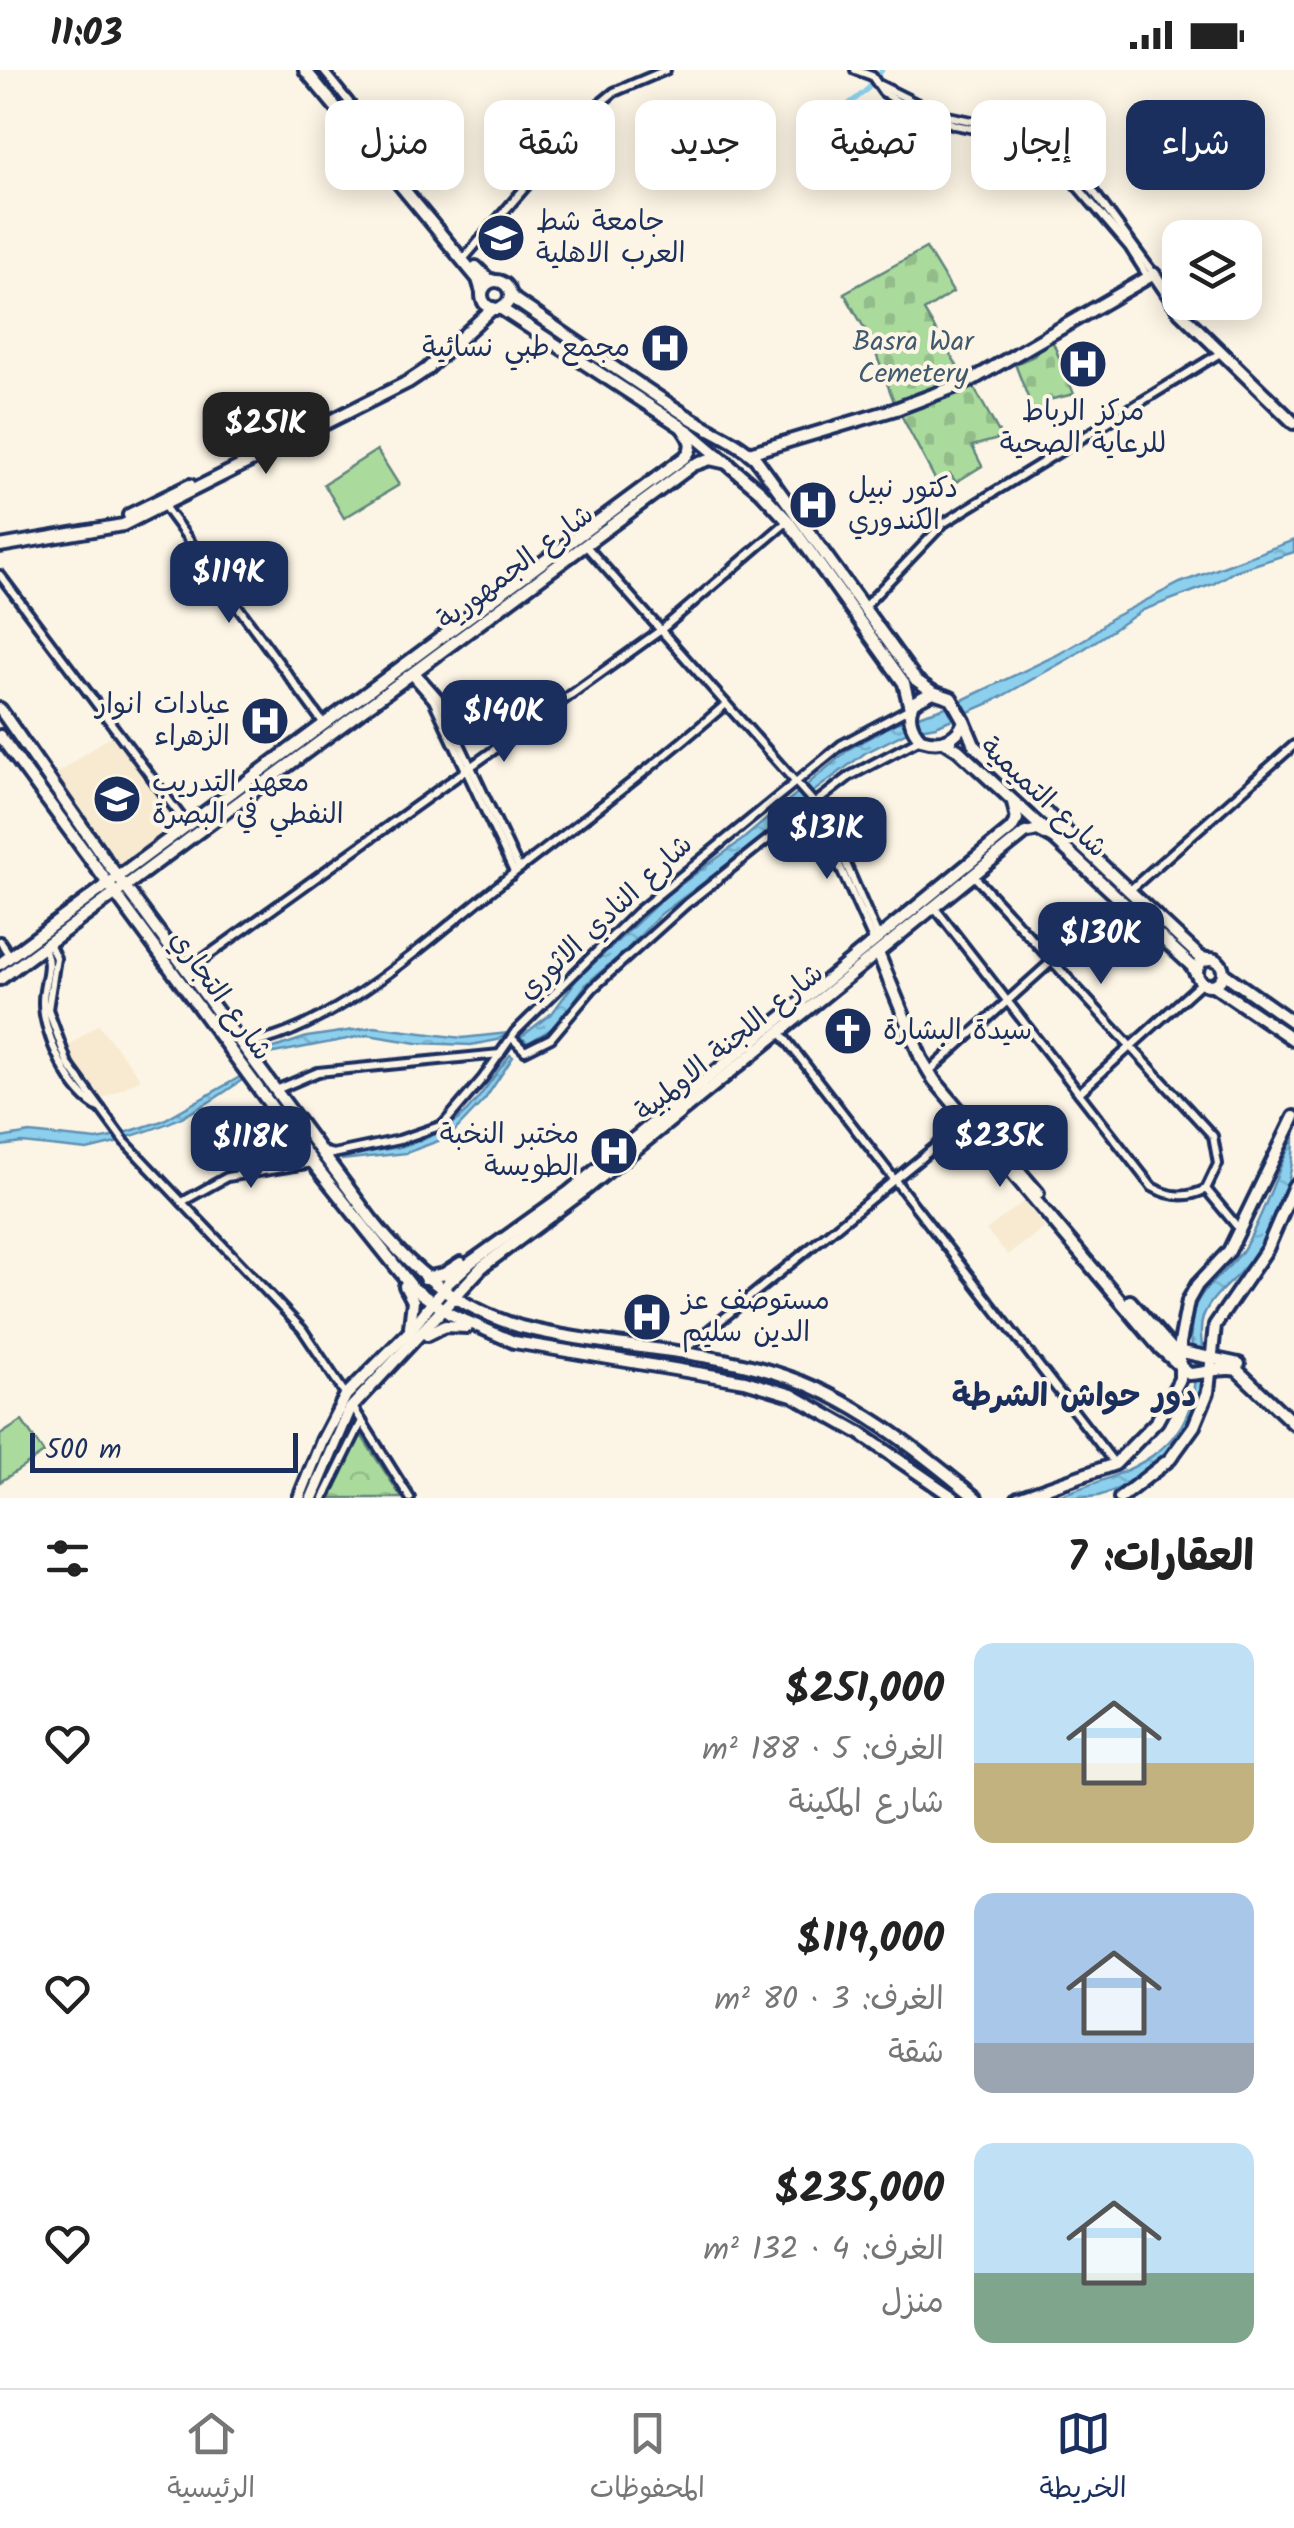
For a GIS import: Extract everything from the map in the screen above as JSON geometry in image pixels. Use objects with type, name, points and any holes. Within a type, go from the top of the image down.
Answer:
[{"type":"main road","points":[[309,70],[478,279],[490,302],[596,363],[750,453],[772,476],[816,552],[904,683],[919,736],[944,740],[955,735],[963,718],[954,701],[916,680],[863,608],[816,552],[788,521],[728,463],[681,426],[596,363],[515,300],[503,283],[483,276],[309,70]]},
{"type":"main road","points":[[1151,276],[1164,302],[1255,389]]},
{"type":"main road","points":[[1151,276],[1180,312],[1294,427]]},
{"type":"main road","points":[[750,453],[896,409],[970,381],[1151,276]]},
{"type":"main road","points":[[490,302],[487,284],[495,281]]},
{"type":"main road","points":[[0,543],[107,530],[164,506],[412,373],[478,311],[490,302],[508,303],[510,294]]},
{"type":"main road","points":[[681,426],[691,441],[689,461],[710,459],[728,463]]},
{"type":"main road","points":[[0,543],[118,520],[312,427]]},
{"type":"main road","name":"شارع الجمهورية","points":[[3,959],[90,898],[117,885],[414,673],[586,546],[689,461]]},
{"type":"main road","name":"شارع الجمهورية","points":[[143,866],[157,848],[188,826],[205,820],[324,724],[689,461]]},
{"type":"main road","points":[[910,712],[920,697],[933,692]]},
{"type":"main road","name":"شارع التجاري","points":[[0,710],[109,865],[131,913],[387,1260],[484,1331],[538,1347],[766,1386],[792,1396],[861,1434],[954,1498]]},
{"type":"main road","name":"شارع التميمية","points":[[963,718],[974,745],[1125,895],[1203,981],[1294,1040]]},
{"type":"main road","points":[[0,736],[98,879],[90,898]]},
{"type":"main road","name":"شارع التميمية","points":[[944,740],[1053,838],[1200,957],[1219,963],[1223,973],[1294,1023]]},
{"type":"main road","points":[[1013,802],[1015,834],[1035,830],[1053,838]]},
{"type":"main road","name":"شارع اللجنة الاولمبية","points":[[878,945],[934,907],[1015,834]]},
{"type":"main road","name":"شارع اللجنة الاولمبية","points":[[442,1301],[489,1255],[1015,834]]},
{"type":"main road","points":[[76,924],[157,848]]},
{"type":"main road","points":[[83,854],[153,922]]},
{"type":"main road","points":[[109,865],[143,866],[134,888],[144,910]]},
{"type":"main road","name":"شارع الجمهورية","points":[[0,980],[96,910],[117,885]]},
{"type":"main road","name":"شارع التجاري","points":[[117,885],[144,910],[388,1240],[442,1301],[479,1309],[502,1321],[543,1332],[682,1352],[779,1374],[872,1420],[923,1454],[976,1498]]},
{"type":"main road","points":[[96,910],[112,902],[131,913]]},
{"type":"main road","points":[[878,945],[934,1080],[968,1121],[1164,1340],[1184,1354],[1227,1360],[1245,1368],[1294,1424]]},
{"type":"main road","points":[[1208,959],[1198,966],[1203,981],[1223,973]]},
{"type":"main road","name":"شارع اللجنة الاولمبية","points":[[489,1255],[573,1200],[780,1032],[794,1014]]},
{"type":"main road","points":[[924,1057],[989,1141],[1185,1371],[1237,1370],[1294,1416]]},
{"type":"main road","points":[[1164,1340],[1176,1340],[1191,1294],[1228,1251],[1294,1117]]},
{"type":"main road","points":[[1120,1498],[1170,1459],[1188,1438],[1200,1415],[1218,1318],[1267,1249],[1294,1186]]},
{"type":"main road","points":[[425,1278],[489,1255]]},
{"type":"main road","points":[[479,1309],[470,1298],[470,1289],[489,1255]]},
{"type":"main road","points":[[387,1260],[412,1298],[410,1332]]},
{"type":"main road","points":[[406,1351],[442,1301]]},
{"type":"main road","points":[[298,1498],[349,1400],[442,1301]]},
{"type":"main road","points":[[442,1301],[485,1319],[502,1321]]},
{"type":"main road","points":[[312,1498],[349,1400],[406,1351],[442,1327],[456,1325],[484,1331]]},
{"type":"main road","points":[[1018,1498],[1115,1464],[1147,1434],[1185,1371],[1181,1331]]},
{"type":"main road","points":[[861,1434],[872,1420]]},
{"type":"street","points":[[323,70],[347,100]]},
{"type":"street","points":[[466,256],[591,111],[614,92],[666,70]]},
{"type":"street","points":[[854,70],[872,76],[883,92],[900,103],[955,125],[998,132],[1038,146],[1114,224],[1151,276]]},
{"type":"street","points":[[863,608],[944,524],[1216,355]]},
{"type":"street","points":[[164,506],[324,724]]},
{"type":"street","points":[[189,968],[661,630],[788,521]]},
{"type":"street","points":[[586,546],[815,803],[878,945]]},
{"type":"street","points":[[0,575],[188,826]]},
{"type":"street","points":[[414,673],[469,768],[517,871]]},
{"type":"street","points":[[243,1045],[282,1037],[351,1000],[664,758],[726,704]]},
{"type":"street","name":"شارع النادي الاثوري","points":[[340,1152],[398,1140],[442,1125],[512,1038],[637,912],[841,745],[910,712]]},
{"type":"street","points":[[512,1038],[525,1051],[551,1038],[593,988],[657,930],[815,803],[919,736]]},
{"type":"street","points":[[934,1068],[1294,745]]},
{"type":"street","points":[[934,907],[1152,1187],[1173,1196],[1206,1189],[1218,1164],[1213,1136],[973,875]]},
{"type":"street","points":[[0,941],[3,959]]},
{"type":"street","points":[[46,946],[50,971],[42,1005],[52,1042],[68,1074],[124,1142],[294,1320],[410,1498]]},
{"type":"street","points":[[1079,1093],[1203,981]]},
{"type":"street","points":[[780,1032],[1115,1464]]},
{"type":"street","points":[[276,1090],[318,1072],[502,1054]]},
{"type":"street","points":[[682,1352],[968,1121]]},
{"type":"street","points":[[320,1149],[329,1154],[340,1152]]},
{"type":"street","points":[[334,1168],[340,1152]]},
{"type":"street","points":[[182,1202],[227,1176],[313,1163]]},
{"type":"street","points":[[1206,1189],[1240,1230]]},
{"type":"street","points":[[324,1498],[362,1421]]},
{"type":"shaded area","name":"معهد التدريب النفطي في البصرة","points":[[115,733],[181,822],[119,868],[55,775]]},
{"type":"shaded area","points":[[98,1024],[141,1079],[101,1099],[77,1068],[67,1047]]},
{"type":"shaded area","points":[[1024,1201],[1045,1228],[1008,1255],[986,1230]]},
{"type":"green space","name":"Basra War Cemetery","points":[[926,248],[953,292],[924,311],[966,380],[935,388],[896,407],[870,338],[844,293]]},
{"type":"green space","points":[[1052,340],[1074,394],[1044,401],[1045,411],[1034,413],[1015,364],[1034,356]]},
{"type":"green space","points":[[972,384],[1002,438],[972,446],[982,466],[956,482],[950,474],[936,481],[900,413]]},
{"type":"green space","points":[[377,450],[399,485],[344,518],[324,484]]},
{"type":"green space","points":[[22,1421],[44,1453],[0,1482],[0,1435]]},
{"type":"green space","points":[[359,1432],[402,1498],[331,1498]]},
{"type":"water","points":[[1294,540],[1294,552],[1235,571],[1213,584],[1143,610],[1070,658],[992,702],[936,726],[909,731],[865,753],[746,851],[661,914],[587,983],[556,1026],[528,1043],[521,1037],[553,1012],[577,979],[669,893],[742,840],[849,749],[896,723],[952,705],[1057,655],[1110,619],[1180,583]]},
{"type":"water","points":[[374,1027],[462,1038],[509,1033],[497,1040],[471,1045],[417,1043],[368,1035],[269,1054],[262,1052],[307,1037]]},
{"type":"water","points":[[510,1055],[513,1057],[485,1099],[449,1137],[406,1153],[341,1160],[403,1146],[441,1131],[477,1100]]},
{"type":"water","points":[[240,1077],[242,1080],[197,1109],[116,1143],[87,1150],[22,1143],[0,1146],[0,1138],[30,1133],[97,1140],[112,1137],[162,1121]]},
{"type":"water","points":[[1294,1137],[1286,1190],[1272,1225],[1253,1257],[1215,1297],[1203,1317],[1202,1398],[1183,1436],[1153,1467],[1117,1489],[1098,1496],[1052,1498],[1142,1462],[1177,1432],[1188,1411],[1194,1386],[1194,1309],[1203,1292],[1243,1250]]},
{"type":"waterway","points":[[877,78],[882,70]]},
{"type":"waterway","points":[[854,100],[873,83]]},
{"type":"place","name":"جامعة شط العرب الاهلية","points":[[501,238]]},
{"type":"place","name":"مجمع طبي نسائية","points":[[665,348]]},
{"type":"place","name":"مركز الرباط للرعاية الصحية","points":[[1083,364]]},
{"type":"place","name":"دكتور نبيل الكندوري","points":[[813,505]]},
{"type":"place","name":"عيادات انوار الزهراء","points":[[265,721]]},
{"type":"place","name":"معهد التدريب النفطي في البصرة","points":[[117,799]]},
{"type":"place","name":"سيدة البشارة","points":[[848,1031]]},
{"type":"place","name":"مختبر النخبة الطويسة","points":[[614,1151]]},
{"type":"place","name":"مستوصف عز الدين سليم","points":[[647,1317]]},
{"type":"district","name":"دور حواش الشرطة","points":[[1074,1397]]}]
